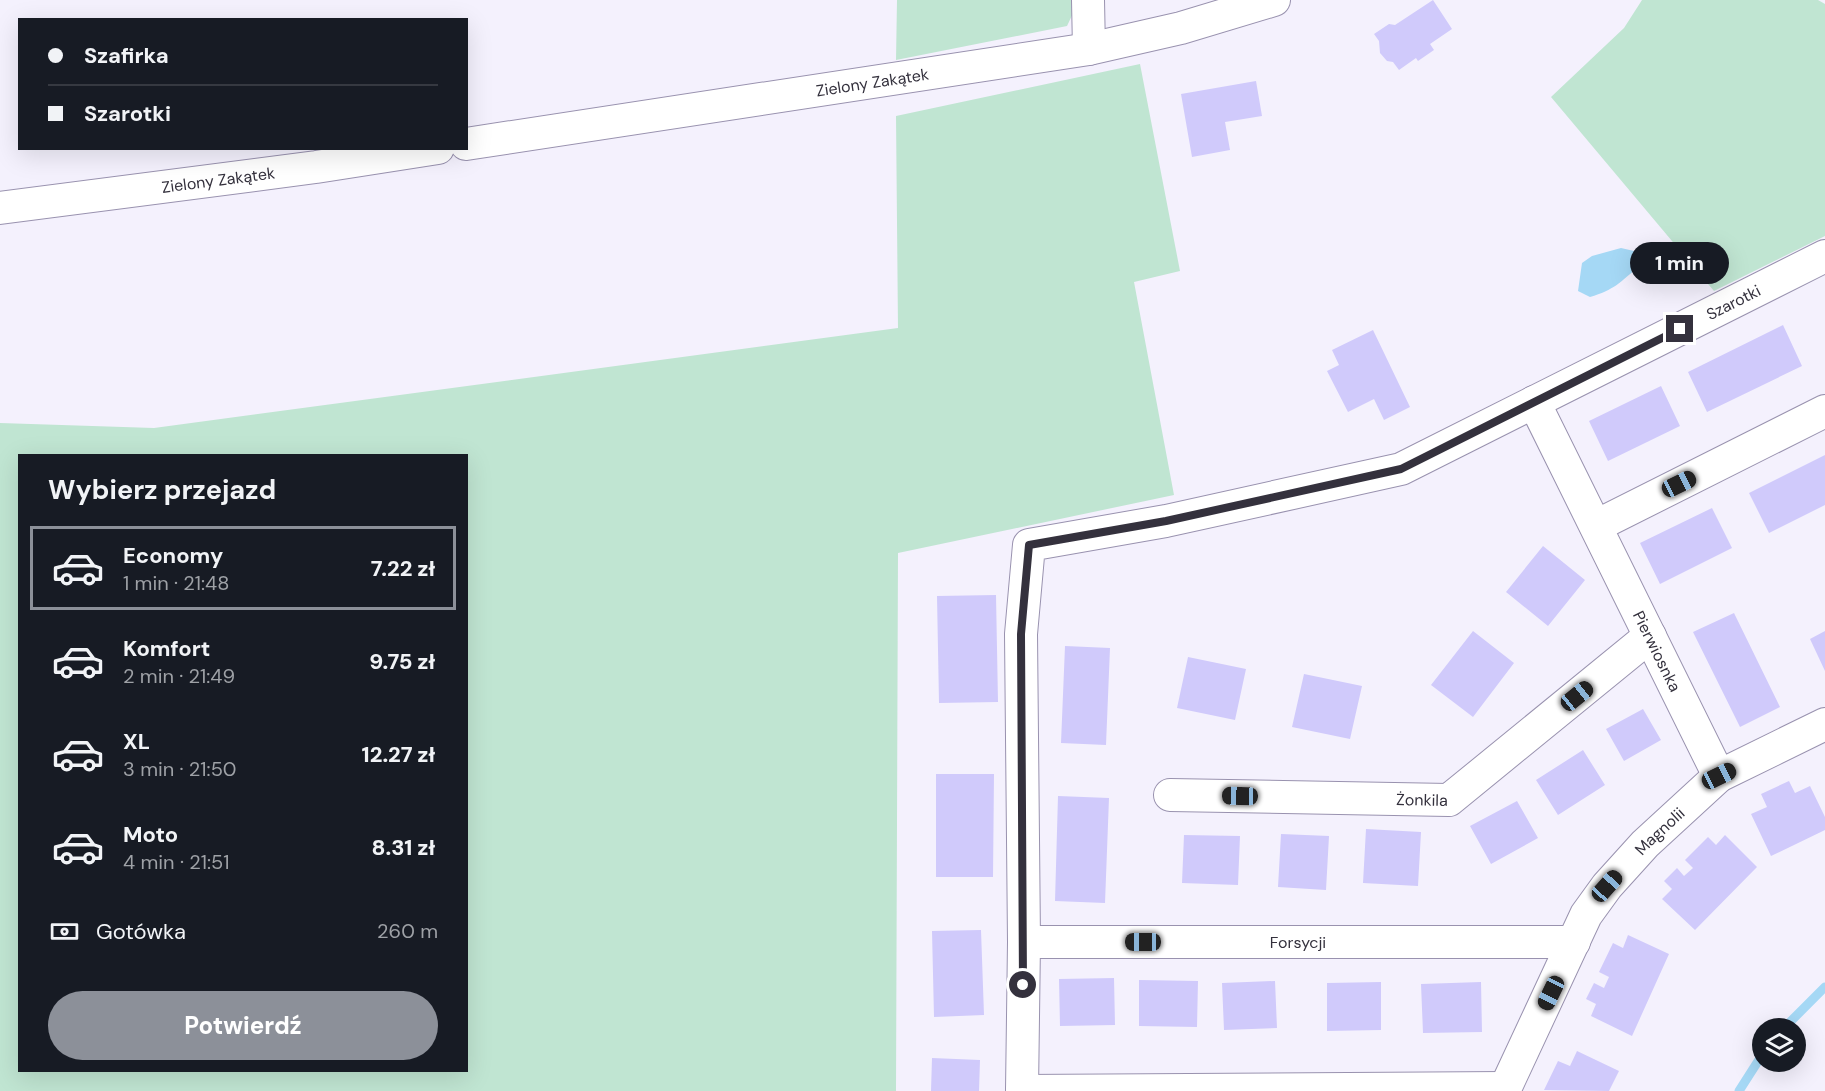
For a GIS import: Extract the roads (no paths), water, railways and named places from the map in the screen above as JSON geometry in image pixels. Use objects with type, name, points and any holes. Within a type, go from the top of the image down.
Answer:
[{"type":"street","points":[[1088,0],[1089,49]]},
{"type":"street","name":"Zielony Zakątek","points":[[468,144],[1089,49],[1181,28],[1274,0]]},
{"type":"street","name":"Zielony Zakątek","points":[[0,208],[316,167],[425,150]]},
{"type":"street","name":"Szarotki","points":[[1024,942],[1021,634],[1029,545],[1166,521],[1401,469],[1825,256]]},
{"type":"street","name":"Pierwiosnka","points":[[1534,402],[1719,776]]},
{"type":"street","points":[[1596,526],[1825,411]]},
{"type":"street","name":"Żonkila","points":[[1170,795],[1449,800],[1650,636]]},
{"type":"street","name":"Magnolii","points":[[1504,1089],[1586,915],[1607,886],[1645,844],[1719,776],[1825,724]]},
{"type":"street","points":[[1024,942],[1022,1091],[1504,1089]]},
{"type":"street","name":"Forsycji","points":[[1024,942],[1574,942]]},
{"type":"water","points":[[1621,248],[1634,251],[1639,266],[1622,281],[1605,291],[1590,297],[1578,291],[1582,263],[1592,256]]},
{"type":"waterway","points":[[1794,1018],[1825,987]]},
{"type":"waterway","points":[[1739,1091],[1752,1071]]}]
